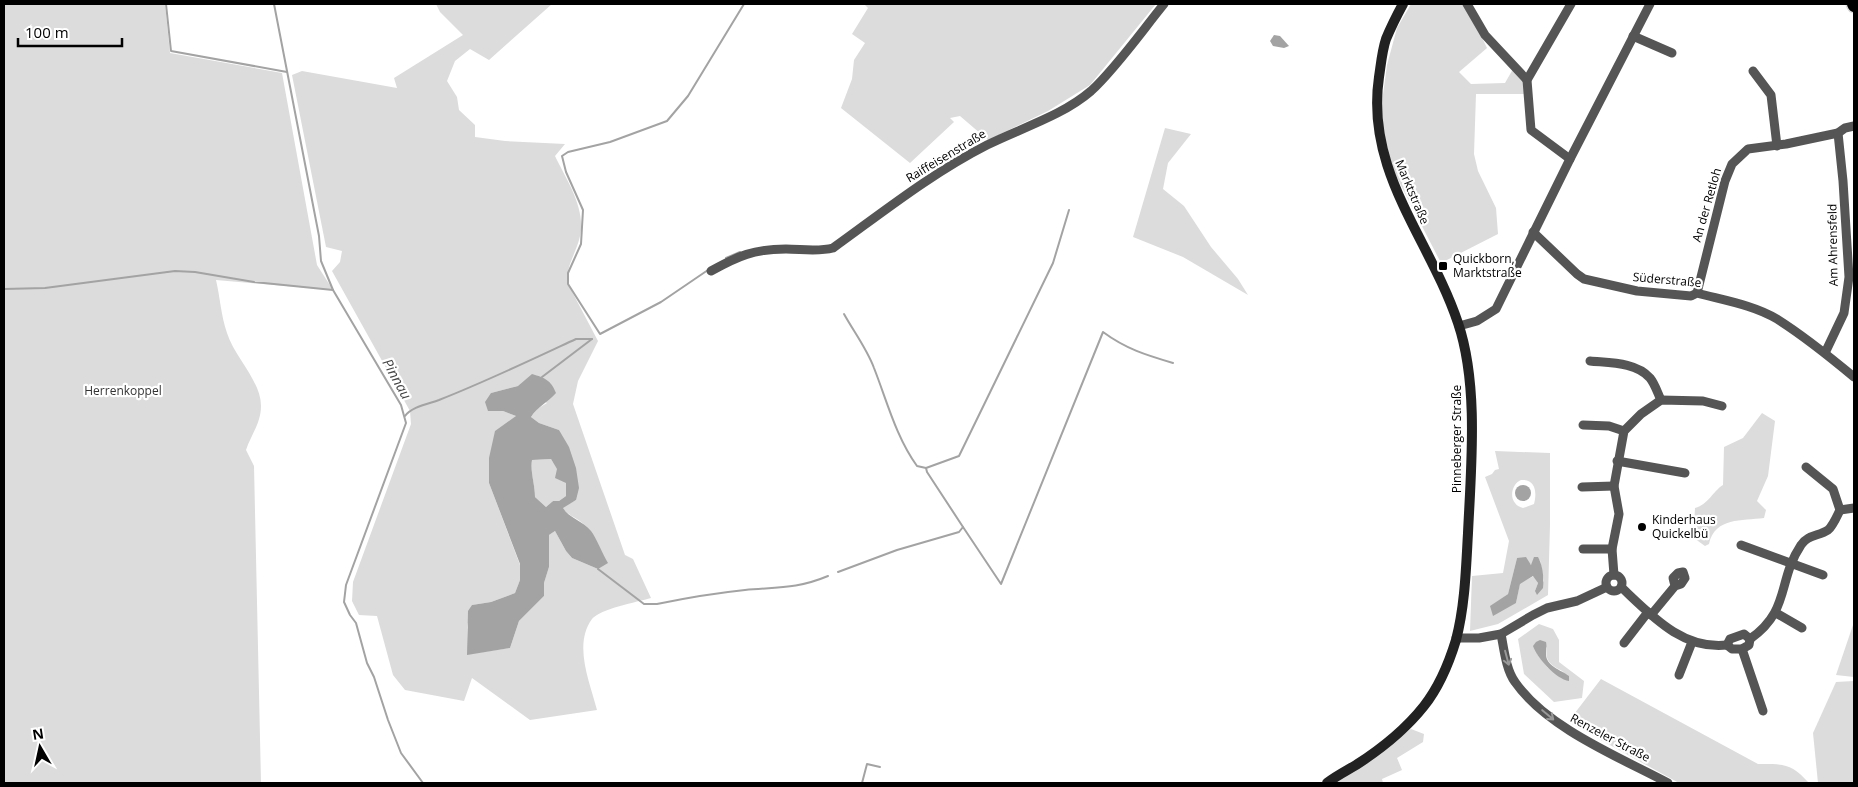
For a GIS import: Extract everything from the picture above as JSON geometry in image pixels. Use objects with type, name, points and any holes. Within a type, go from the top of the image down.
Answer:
[{"type":"main road","name":"Marktstraße","points":[[1403,4],[1386,38],[1382,56],[1377,90],[1377,118],[1381,146],[1395,190],[1450,301],[1459,326]]},
{"type":"main road","name":"Pinneberger Straße","points":[[1326,783],[1381,747],[1406,726],[1435,689],[1446,668],[1456,638],[1463,599],[1466,566],[1472,413],[1467,361],[1459,326]]},
{"type":"street","name":"Raiffeisenstraße","points":[[711,271],[751,252],[784,249],[824,250],[833,248],[930,178],[986,145],[1071,105],[1091,91],[1164,4]]},
{"type":"street","points":[[1467,4],[1485,35],[1527,80]]},
{"type":"street","points":[[1570,159],[1531,130],[1527,80],[1571,4]]},
{"type":"street","points":[[1459,326],[1478,321],[1496,309],[1533,232],[1650,4]]},
{"type":"street","points":[[1633,36],[1672,54]]},
{"type":"street","points":[[1753,71],[1771,95],[1777,146]]},
{"type":"street","name":"An der Retloh","points":[[1697,293],[1725,181],[1732,164],[1748,149],[1777,146],[1838,133],[1845,128],[1854,126]]},
{"type":"street","name":"Am Ahrensfeld","points":[[1825,353],[1844,313],[1849,277],[1844,181],[1838,133]]},
{"type":"street","name":"Süderstraße","points":[[1533,232],[1584,279],[1637,291],[1692,296],[1697,293],[1748,307],[1776,319],[1825,353],[1854,377]]},
{"type":"street","points":[[1590,362],[1615,363],[1634,367],[1650,378],[1661,400]]},
{"type":"street","points":[[1614,576],[1612,549],[1619,514],[1614,486],[1617,461],[1624,431],[1641,414],[1661,400],[1703,401],[1722,406]]},
{"type":"street","points":[[1583,425],[1610,426],[1624,431]]},
{"type":"street","points":[[1617,461],[1685,473]]},
{"type":"street","points":[[1614,576],[1621,580],[1621,587],[1670,631],[1692,642],[1714,646],[1727,645],[1732,649],[1749,645],[1750,639],[1764,629],[1776,613],[1790,563],[1802,542],[1828,530],[1840,510],[1833,489],[1806,468]]},
{"type":"street","points":[[1582,488],[1614,486]]},
{"type":"street","points":[[1840,510],[1854,508]]},
{"type":"street","points":[[1740,545],[1823,575]]},
{"type":"street","points":[[1583,549],[1612,549]]},
{"type":"street","points":[[1607,587],[1607,581],[1614,576]]},
{"type":"street","points":[[1624,643],[1675,586]]},
{"type":"street","points":[[1456,638],[1479,638],[1501,634],[1533,614],[1548,608],[1577,601],[1607,587]]},
{"type":"street","points":[[1607,587],[1611,590],[1617,590],[1621,587]]},
{"type":"street","points":[[1776,613],[1802,628]]},
{"type":"street","name":"Renzeler Straße","points":[[1501,634],[1514,681],[1530,700],[1562,727],[1668,783]]},
{"type":"street","points":[[1727,645],[1730,639],[1737,635],[1744,634],[1750,639]]},
{"type":"street","points":[[1679,674],[1692,642]]},
{"type":"street","points":[[1742,648],[1763,711]]},
{"type":"green space","name":"Herrenkoppel","points":[[4,4],[165,4],[170,53],[282,73],[317,265],[333,290],[216,280],[227,333],[257,388],[261,406],[258,423],[246,450],[254,466],[261,783],[4,783]]},
{"type":"green space","points":[[436,4],[552,4],[489,60],[470,49],[455,61],[447,81],[457,97],[459,110],[475,125],[475,137],[505,141],[565,144],[555,156],[575,197],[581,218],[579,240],[568,272],[568,284],[598,341],[578,381],[573,404],[625,555],[633,559],[651,598],[619,606],[596,615],[586,629],[583,652],[587,676],[597,710],[530,720],[472,678],[464,701],[405,690],[393,675],[377,616],[359,615],[352,601],[353,582],[411,424],[410,411],[332,271],[340,262],[342,251],[326,247],[292,75],[302,71],[397,88],[394,78],[463,35],[440,12]],"holes":[[[518,386],[547,403],[537,409],[531,417],[539,423],[559,430],[576,500],[562,507],[587,527],[594,537],[598,569],[572,558],[555,531],[549,535],[549,567],[544,583],[544,596],[519,621],[510,648],[468,654],[467,627],[472,605],[491,602],[515,593],[520,580],[520,565],[489,483],[516,416],[503,411],[488,411],[491,393]]]},
{"type":"green space","points":[[864,4],[1156,4],[1090,85],[1048,111],[988,140],[960,116],[950,118],[954,122],[910,163],[841,108],[852,79],[854,60],[865,43],[852,34],[868,8]]},
{"type":"green space","points":[[1411,4],[1464,4],[1467,7],[1487,48],[1459,72],[1471,84],[1505,83],[1513,69],[1524,82],[1525,94],[1476,94],[1474,154],[1478,171],[1496,208],[1498,234],[1441,263],[1392,168],[1383,134],[1382,102],[1387,65],[1397,28]]},
{"type":"green space","points":[[1165,128],[1191,134],[1168,163],[1163,189],[1184,206],[1211,247],[1238,279],[1248,295],[1183,257],[1133,237]]},
{"type":"green space","points":[[1762,413],[1775,421],[1768,476],[1757,501],[1766,510],[1764,518],[1739,520],[1723,525],[1717,529],[1712,535],[1709,544],[1705,546],[1691,536],[1694,527],[1695,508],[1704,504],[1723,485],[1724,447],[1743,438]]},
{"type":"green space","points":[[1495,451],[1550,453],[1548,595],[1498,624],[1470,631],[1472,576],[1503,573],[1509,541],[1485,477],[1499,469]],"holes":[[[1521,480],[1530,482],[1535,491],[1534,504],[1523,508],[1516,504],[1512,497],[1514,487]],[[1517,558],[1532,565],[1540,560],[1544,581],[1535,591],[1538,583],[1534,576],[1520,583],[1516,603],[1491,606],[1508,594]]]},
{"type":"green space","points":[[551,459],[566,482],[566,496],[559,501],[553,501],[546,507],[535,497],[532,460]]},
{"type":"green space","points":[[1854,622],[1854,677],[1836,675]]},
{"type":"green space","points":[[1539,624],[1553,629],[1559,640],[1559,662],[1584,681],[1582,698],[1554,702],[1524,674],[1518,639]],"holes":[[[1547,647],[1546,652],[1550,663],[1564,672],[1548,668],[1537,654]]]},
{"type":"green space","points":[[1601,679],[1758,764],[1774,764],[1792,768],[1809,783],[1679,783],[1568,722]]},
{"type":"green space","points":[[1854,681],[1854,783],[1818,783],[1813,733],[1836,682]]},
{"type":"green space","points":[[1411,729],[1424,734],[1423,742],[1397,758],[1402,770],[1382,779],[1383,783],[1334,783]]},
{"type":"shaded area","points":[[1274,35],[1280,36],[1289,46],[1284,48],[1273,46],[1270,41]]},
{"type":"shaded area","points":[[532,374],[547,380],[552,385],[556,393],[536,410],[531,417],[539,423],[559,430],[569,447],[576,468],[579,488],[576,500],[563,508],[591,531],[608,563],[598,569],[572,558],[555,531],[549,535],[549,567],[544,583],[544,596],[519,621],[510,648],[467,655],[468,611],[472,605],[491,602],[515,593],[520,580],[520,564],[489,483],[489,458],[495,431],[516,416],[503,411],[488,411],[485,402],[491,393],[518,386]],"holes":[[[551,459],[557,469],[555,478],[566,483],[566,496],[559,501],[553,501],[546,507],[535,497],[532,460]]]},
{"type":"shaded area","points":[[1520,485],[1526,485],[1531,490],[1529,499],[1520,501],[1515,496],[1515,490]]},
{"type":"shaded area","points":[[1526,557],[1531,565],[1534,557],[1538,557],[1543,572],[1543,588],[1537,595],[1535,591],[1538,583],[1533,576],[1520,584],[1516,603],[1493,616],[1490,606],[1508,594],[1517,558]]},
{"type":"shaded area","points":[[1540,640],[1546,642],[1548,662],[1569,676],[1569,681],[1553,672],[1538,656],[1533,646]]},
{"type":"waterway","points":[[166,4],[171,51],[287,72]]},
{"type":"waterway","name":"Pinnau","points":[[274,4],[319,236],[321,261],[333,290],[401,405],[406,423],[346,585],[344,602],[356,623],[367,663],[374,677],[401,753],[423,783]]},
{"type":"waterway","points":[[708,270],[661,302],[600,334],[568,284],[568,273],[581,244],[583,210],[566,172],[562,156],[568,152],[610,142],[667,121],[688,96],[744,4]]},
{"type":"waterway","points":[[963,527],[926,468],[959,456],[1053,263],[1069,210]]},
{"type":"waterway","points":[[726,258],[740,252]]},
{"type":"waterway","points":[[4,289],[45,288],[175,271],[333,290]]},
{"type":"waterway","points":[[844,314],[871,361],[892,419],[903,443],[917,466],[926,468]]},
{"type":"waterway","points":[[838,572],[897,550],[959,532],[963,527],[1001,584],[1103,332],[1136,351],[1173,363]]},
{"type":"waterway","points":[[405,416],[415,408],[473,386],[576,339],[592,339]]},
{"type":"waterway","points":[[542,377],[592,339]]},
{"type":"waterway","points":[[598,569],[644,604],[657,604],[734,591],[797,585],[828,576]]},
{"type":"waterway","points":[[862,783],[867,764],[880,767]]},
{"type":"place","name":"Quickborn, Marktstraße","points":[[1443,266]]},
{"type":"place","name":"Kinderhaus Quickelbü","points":[[1642,527]]}]
